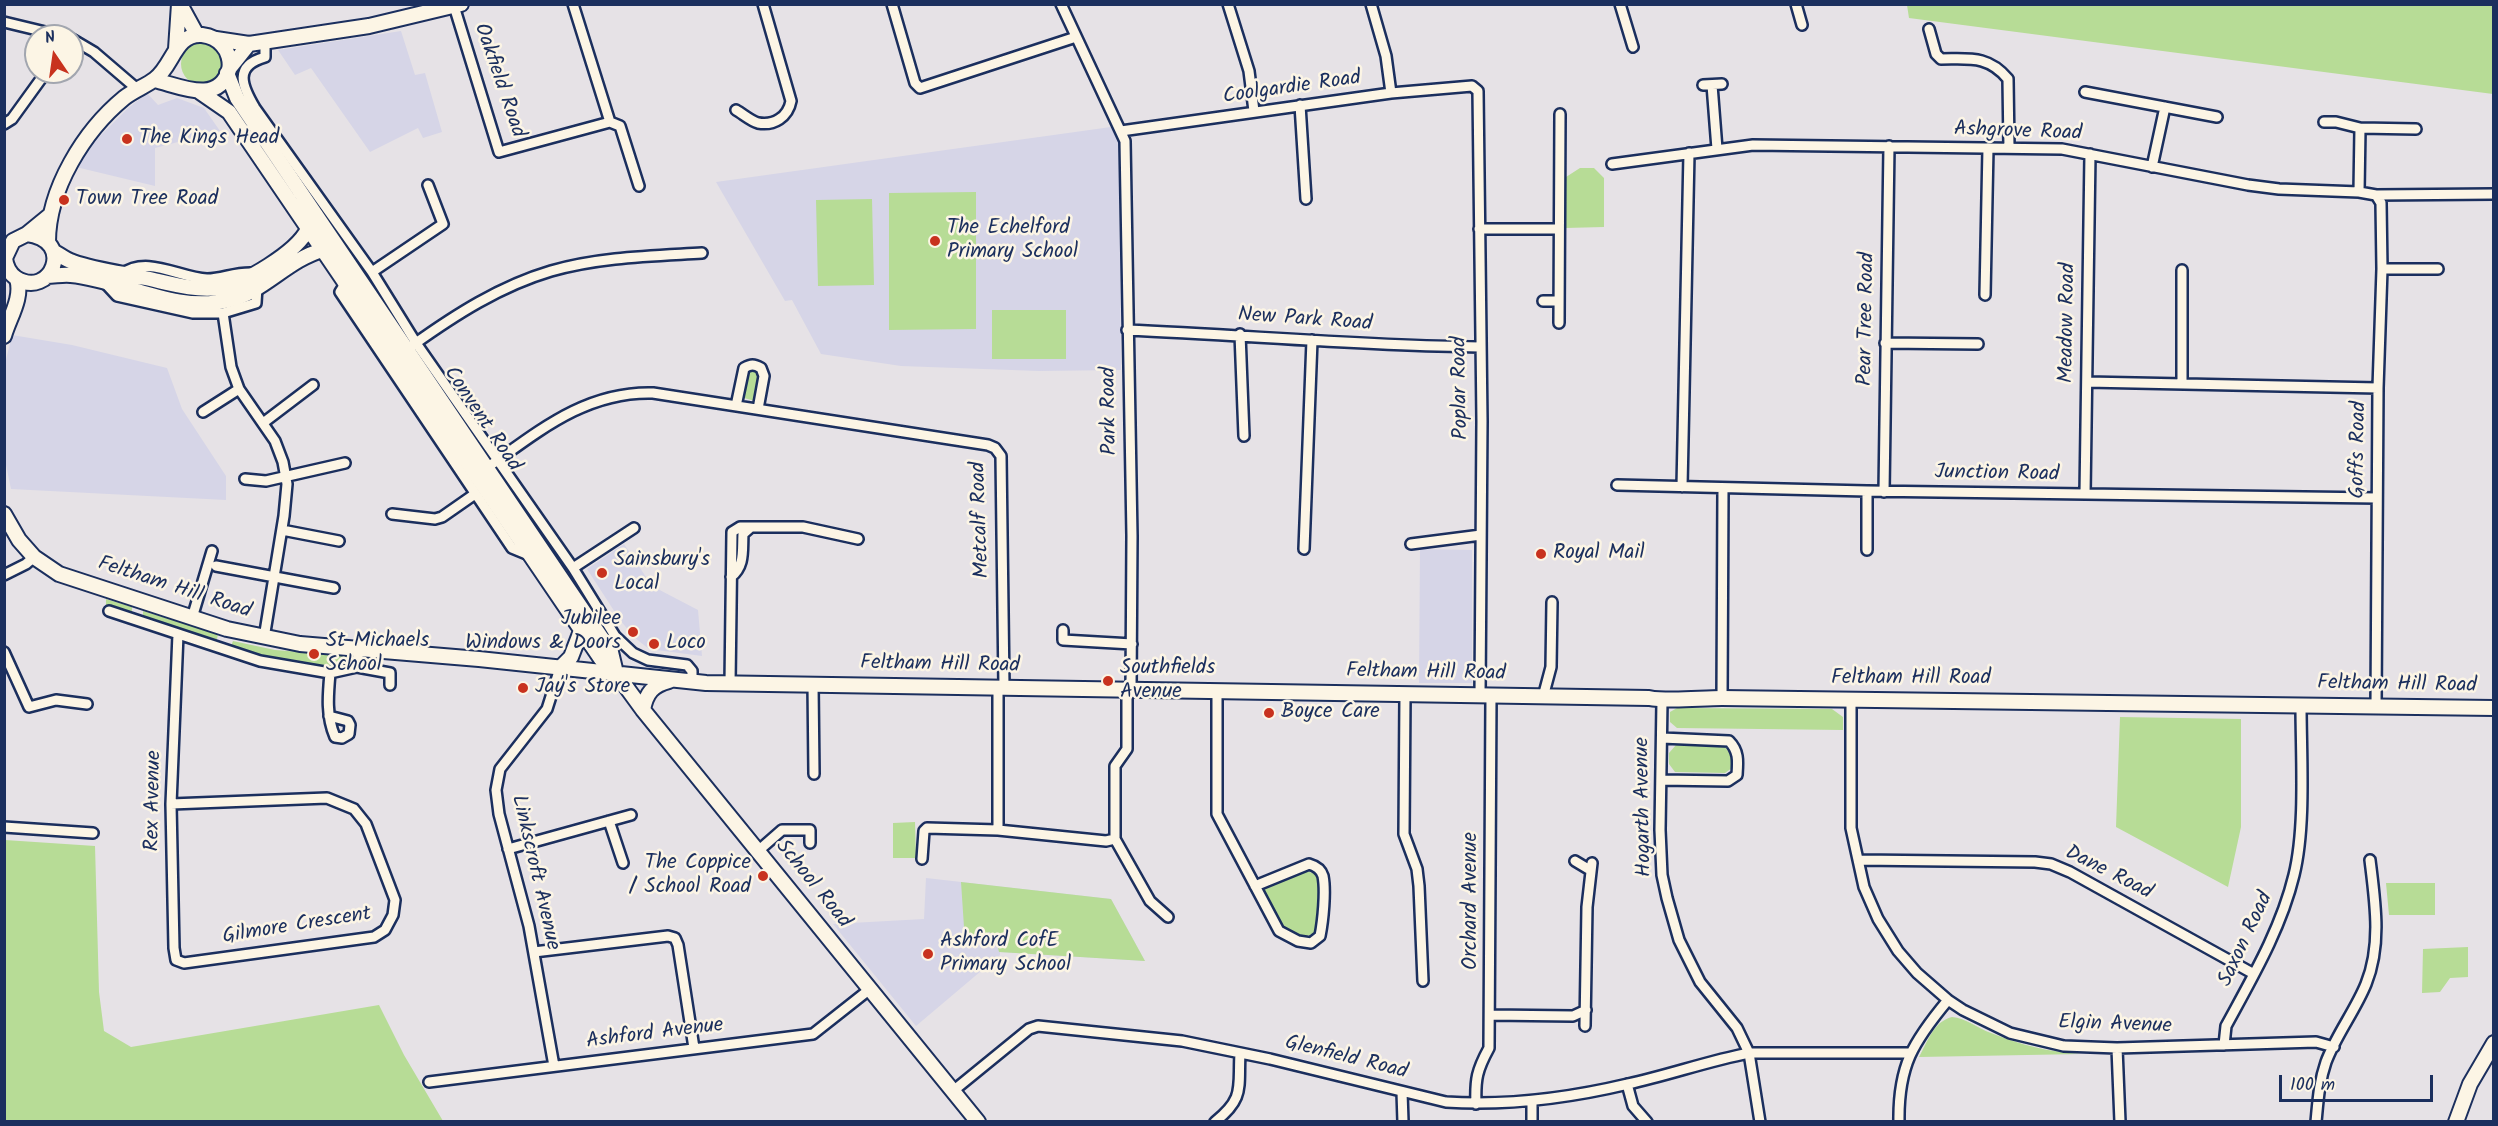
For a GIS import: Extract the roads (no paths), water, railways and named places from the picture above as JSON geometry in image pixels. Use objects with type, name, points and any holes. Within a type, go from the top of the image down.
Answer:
[{"type":"main road","points":[[179,4],[197,35]]},
{"type":"main road","points":[[179,4],[173,72],[185,88]]},
{"type":"main road","points":[[18,297],[41,279],[55,261],[51,246],[49,216],[59,186],[79,151],[122,99],[136,88],[154,80],[184,40],[197,35],[249,44],[369,26],[457,5]]},
{"type":"main road","points":[[216,39],[228,54],[228,71]]},
{"type":"main road","points":[[154,80],[200,92],[209,91],[220,85],[249,44]]},
{"type":"main road","name":"Convent Road","points":[[228,71],[237,98],[330,235],[412,346],[493,463],[611,652],[616,673]]},
{"type":"main road","name":"Convent Road","points":[[200,92],[229,112],[533,557],[581,631],[601,659],[616,673]]},
{"type":"main road","points":[[49,216],[27,234],[9,242],[5,263],[12,276],[27,283],[70,275],[190,303],[230,300],[303,239],[308,229]]},
{"type":"main road","points":[[27,234],[38,236],[71,262],[198,289],[220,288],[244,280],[256,280],[308,254],[322,250]]},
{"type":"main road","points":[[4,336],[18,297],[20,286],[17,279]]},
{"type":"main road","name":"Feltham Hill Road","points":[[4,514],[19,540],[34,556],[59,574],[192,618],[264,638],[692,682],[1648,698],[1662,701],[1674,698],[1851,699],[2493,708]]},
{"type":"main road","points":[[560,668],[571,657],[581,631]]},
{"type":"main road","name":"School Road","points":[[616,673],[643,710],[978,1122]]},
{"type":"main road","points":[[643,710],[652,688],[674,679]]},
{"type":"main road","points":[[2456,1122],[2470,1084],[2493,1043]]},
{"type":"street","points":[[573,4],[610,122],[620,126],[639,186]]},
{"type":"street","points":[[736,110],[757,123],[771,123],[782,118],[789,111],[791,101],[763,4]]},
{"type":"street","points":[[892,4],[915,83],[920,88],[1076,37]]},
{"type":"street","name":"Park Road","points":[[1061,4],[1125,141],[1132,524],[1132,644],[1129,690]]},
{"type":"street","points":[[1228,4],[1249,71],[1254,111]]},
{"type":"street","points":[[1371,4],[1386,56],[1391,93]]},
{"type":"street","points":[[1620,4],[1633,47]]},
{"type":"street","points":[[1796,4],[1802,25]]},
{"type":"street","name":"Oakfield Road","points":[[457,5],[499,152],[610,122]]},
{"type":"street","points":[[4,22],[24,27]]},
{"type":"street","points":[[1929,29],[1936,54],[1941,58],[1983,59],[2001,71],[2008,79],[2009,148]]},
{"type":"street","name":"Convent Road","points":[[265,41],[265,57],[255,59],[246,66],[242,77],[244,90],[372,272],[412,346]]},
{"type":"street","points":[[84,46],[136,88]]},
{"type":"street","points":[[4,124],[12,119],[37,84]]},
{"type":"street","points":[[1712,85],[1717,149]]},
{"type":"street","name":"Coolgardie Road","points":[[1121,131],[1391,93],[1469,86]]},
{"type":"street","name":"Poplar Road","points":[[1469,86],[1476,88],[1479,94],[1479,347],[1485,696]]},
{"type":"street","points":[[2085,92],[2217,117]]},
{"type":"street","points":[[1300,105],[1306,199]]},
{"type":"street","points":[[2152,167],[2165,107]]},
{"type":"street","points":[[1559,323],[1560,114]]},
{"type":"street","points":[[2324,122],[2336,122],[2360,128],[2416,129]]},
{"type":"street","points":[[2360,128],[2360,192]]},
{"type":"street","name":"Ashgrove Road","points":[[1611,164],[1753,145],[2062,149],[2278,189],[2360,192],[2376,195],[2493,194]]},
{"type":"street","name":"Pear Tree Road","points":[[1884,492],[1888,146]]},
{"type":"street","points":[[1985,295],[1988,148]]},
{"type":"street","points":[[1682,487],[1689,153]]},
{"type":"street","name":"Meadow Road","points":[[2085,494],[2090,154]]},
{"type":"street","points":[[372,272],[443,224],[428,185]]},
{"type":"street","name":"Goffs Road","points":[[2376,195],[2380,203],[2382,269],[2378,388],[2376,706]]},
{"type":"street","points":[[1479,229],[1559,229]]},
{"type":"street","points":[[412,346],[480,301],[511,285],[551,271],[618,259],[702,253]]},
{"type":"street","points":[[2382,269],[2438,269]]},
{"type":"street","points":[[2182,270],[2182,384]]},
{"type":"street","points":[[105,283],[117,296],[193,313],[223,313],[256,303],[256,280]]},
{"type":"street","name":"Convent Road","points":[[345,284],[340,292],[512,548],[533,557]]},
{"type":"street","points":[[1543,301],[1558,301]]},
{"type":"street","points":[[223,313],[231,367],[239,389],[275,441],[286,478],[282,530],[264,638]]},
{"type":"street","name":"New Park Road","points":[[1127,330],[1240,334],[1397,346],[1479,347]]},
{"type":"street","points":[[1240,334],[1244,436]]},
{"type":"street","points":[[1304,549],[1312,340]]},
{"type":"street","points":[[1885,343],[1978,345]]},
{"type":"street","points":[[736,406],[744,368],[750,364],[761,368],[764,376],[758,409]]},
{"type":"street","points":[[2087,382],[2378,388]]},
{"type":"street","points":[[263,423],[313,386]]},
{"type":"street","points":[[203,412],[239,389]]},
{"type":"street","name":"Metcalf Road","points":[[493,463],[570,411],[616,394],[653,393],[988,445],[995,448],[1001,456],[1001,688],[998,830]]},
{"type":"street","points":[[244,479],[266,481],[286,478],[345,463]]},
{"type":"street","name":"Convent Road","points":[[493,463],[573,568],[615,636],[633,653],[648,660],[687,665],[692,671],[692,682]]},
{"type":"street","name":"Junction Road","points":[[1617,485],[1884,492],[2377,498]]},
{"type":"street","points":[[1722,698],[1723,488]]},
{"type":"street","points":[[1867,491],[1867,550]]},
{"type":"street","points":[[392,514],[435,519],[442,517],[475,494]]},
{"type":"street","points":[[730,683],[731,577],[739,571],[742,564],[743,534],[751,527],[803,527],[858,539]]},
{"type":"street","points":[[573,568],[634,528]]},
{"type":"street","points":[[282,530],[339,541]]},
{"type":"street","points":[[1411,544],[1481,535]]},
{"type":"street","points":[[192,618],[212,551]]},
{"type":"street","points":[[4,574],[26,564],[34,556]]},
{"type":"street","points":[[216,566],[334,588]]},
{"type":"street","points":[[1543,697],[1551,667],[1552,602]]},
{"type":"street","name":"Feltham Hill Road","points":[[110,611],[260,661],[330,674],[357,667]]},
{"type":"street","points":[[1063,630],[1063,640],[1132,644]]},
{"type":"street","name":"Rex Avenue","points":[[178,634],[171,804],[174,948],[177,960],[184,963]]},
{"type":"street","points":[[359,649],[357,667],[390,672],[390,685]]},
{"type":"street","points":[[4,652],[29,707],[56,700],[87,704]]},
{"type":"street","name":"Linkscroft Avenue","points":[[554,1066],[534,951],[499,814],[496,790],[500,770],[547,709],[560,668]]},
{"type":"street","points":[[329,716],[327,701],[330,674]]},
{"type":"street","points":[[813,684],[814,774]]},
{"type":"street","points":[[1129,690],[1127,749],[1115,766],[1115,839],[1150,901],[1168,917]]},
{"type":"street","points":[[1217,692],[1217,814],[1279,931],[1298,941],[1311,943],[1320,936],[1323,925],[1323,875],[1318,867],[1309,864],[1256,886]]},
{"type":"street","points":[[1405,695],[1404,834],[1417,869],[1423,981]]},
{"type":"street","name":"Orchard Avenue","points":[[1476,1104],[1477,1069],[1489,1048],[1490,1015],[1485,696]]},
{"type":"street","name":"Elgin Avenue","points":[[1851,699],[1851,828],[1864,887],[1878,919],[1898,951],[1917,973],[1948,1000],[2010,1033],[2064,1046],[2117,1048],[2316,1042],[2334,1047]]},
{"type":"street","name":"Hogarth Avenue","points":[[1662,701],[1662,875],[1679,940],[1700,982],[1737,1028],[1749,1053],[1760,1122]]},
{"type":"street","name":"Saxon Road","points":[[2224,1045],[2226,1026],[2279,924],[2295,875],[2300,838],[2301,705]]},
{"type":"street","points":[[1661,780],[1728,781],[1737,775],[1738,761],[1736,747],[1729,741],[1662,738]]},
{"type":"street","name":"Gilmore Crescent","points":[[171,804],[327,798],[354,809],[366,824],[395,900],[393,915],[385,930],[374,936],[184,963]]},
{"type":"street","points":[[508,849],[631,814]]},
{"type":"street","points":[[609,820],[623,863]]},
{"type":"street","points":[[4,827],[93,833]]},
{"type":"street","points":[[922,859],[924,831],[927,828],[998,830],[1106,841],[1115,839]]},
{"type":"street","points":[[758,851],[782,830],[810,830],[810,843]]},
{"type":"street","name":"Dane Road","points":[[1859,860],[2051,864],[2070,872],[2254,974]]},
{"type":"street","points":[[2316,1122],[2319,1085],[2326,1061],[2367,983],[2375,951],[2376,911],[2370,860]]},
{"type":"street","points":[[1575,861],[1591,867],[1587,908],[1585,1026]]},
{"type":"street","points":[[534,951],[668,936],[675,938],[694,1048]]},
{"type":"street","name":"Ashford Avenue","points":[[429,1082],[813,1034],[870,989]]},
{"type":"street","points":[[1899,1122],[1899,1091],[1910,1053],[1948,1000]]},
{"type":"street","points":[[1490,1015],[1574,1017],[1586,1010]]},
{"type":"street","name":"Glenfield Road","points":[[953,1091],[1029,1029],[1038,1026],[1182,1041],[1446,1102],[1476,1104],[1532,1101],[1627,1084],[1749,1053]]},
{"type":"street","points":[[2117,1048],[2120,1122]]},
{"type":"street","points":[[1215,1122],[1237,1100],[1240,1053]]},
{"type":"street","points":[[1749,1053],[1910,1053]]},
{"type":"street","points":[[1627,1084],[1633,1106],[1647,1122]]},
{"type":"street","points":[[1402,1092],[1403,1122]]},
{"type":"street","points":[[1532,1101],[1532,1122]]},
{"type":"place","name":"The Kings Head","points":[[127,139]]},
{"type":"place","name":"Town Tree Road","points":[[64,200]]},
{"type":"place","name":"The Echelford Primary School","points":[[935,241]]},
{"type":"place","name":"Royal Mail","points":[[1541,554]]},
{"type":"place","name":"Sainsbury's Local","points":[[602,573]]},
{"type":"place","name":"Jubilee Windows & Doors","points":[[633,632]]},
{"type":"place","name":"Loco","points":[[654,644]]},
{"type":"place","name":"St Michaels School","points":[[314,654]]},
{"type":"place","name":"Southfields Avenue","points":[[1108,681]]},
{"type":"place","name":"Jay's Store","points":[[523,688]]},
{"type":"place","name":"Boyce Care","points":[[1269,713]]},
{"type":"place","name":"The Coppice / School Road","points":[[763,876]]},
{"type":"place","name":"Ashford CofE Primary School","points":[[928,954]]}]
